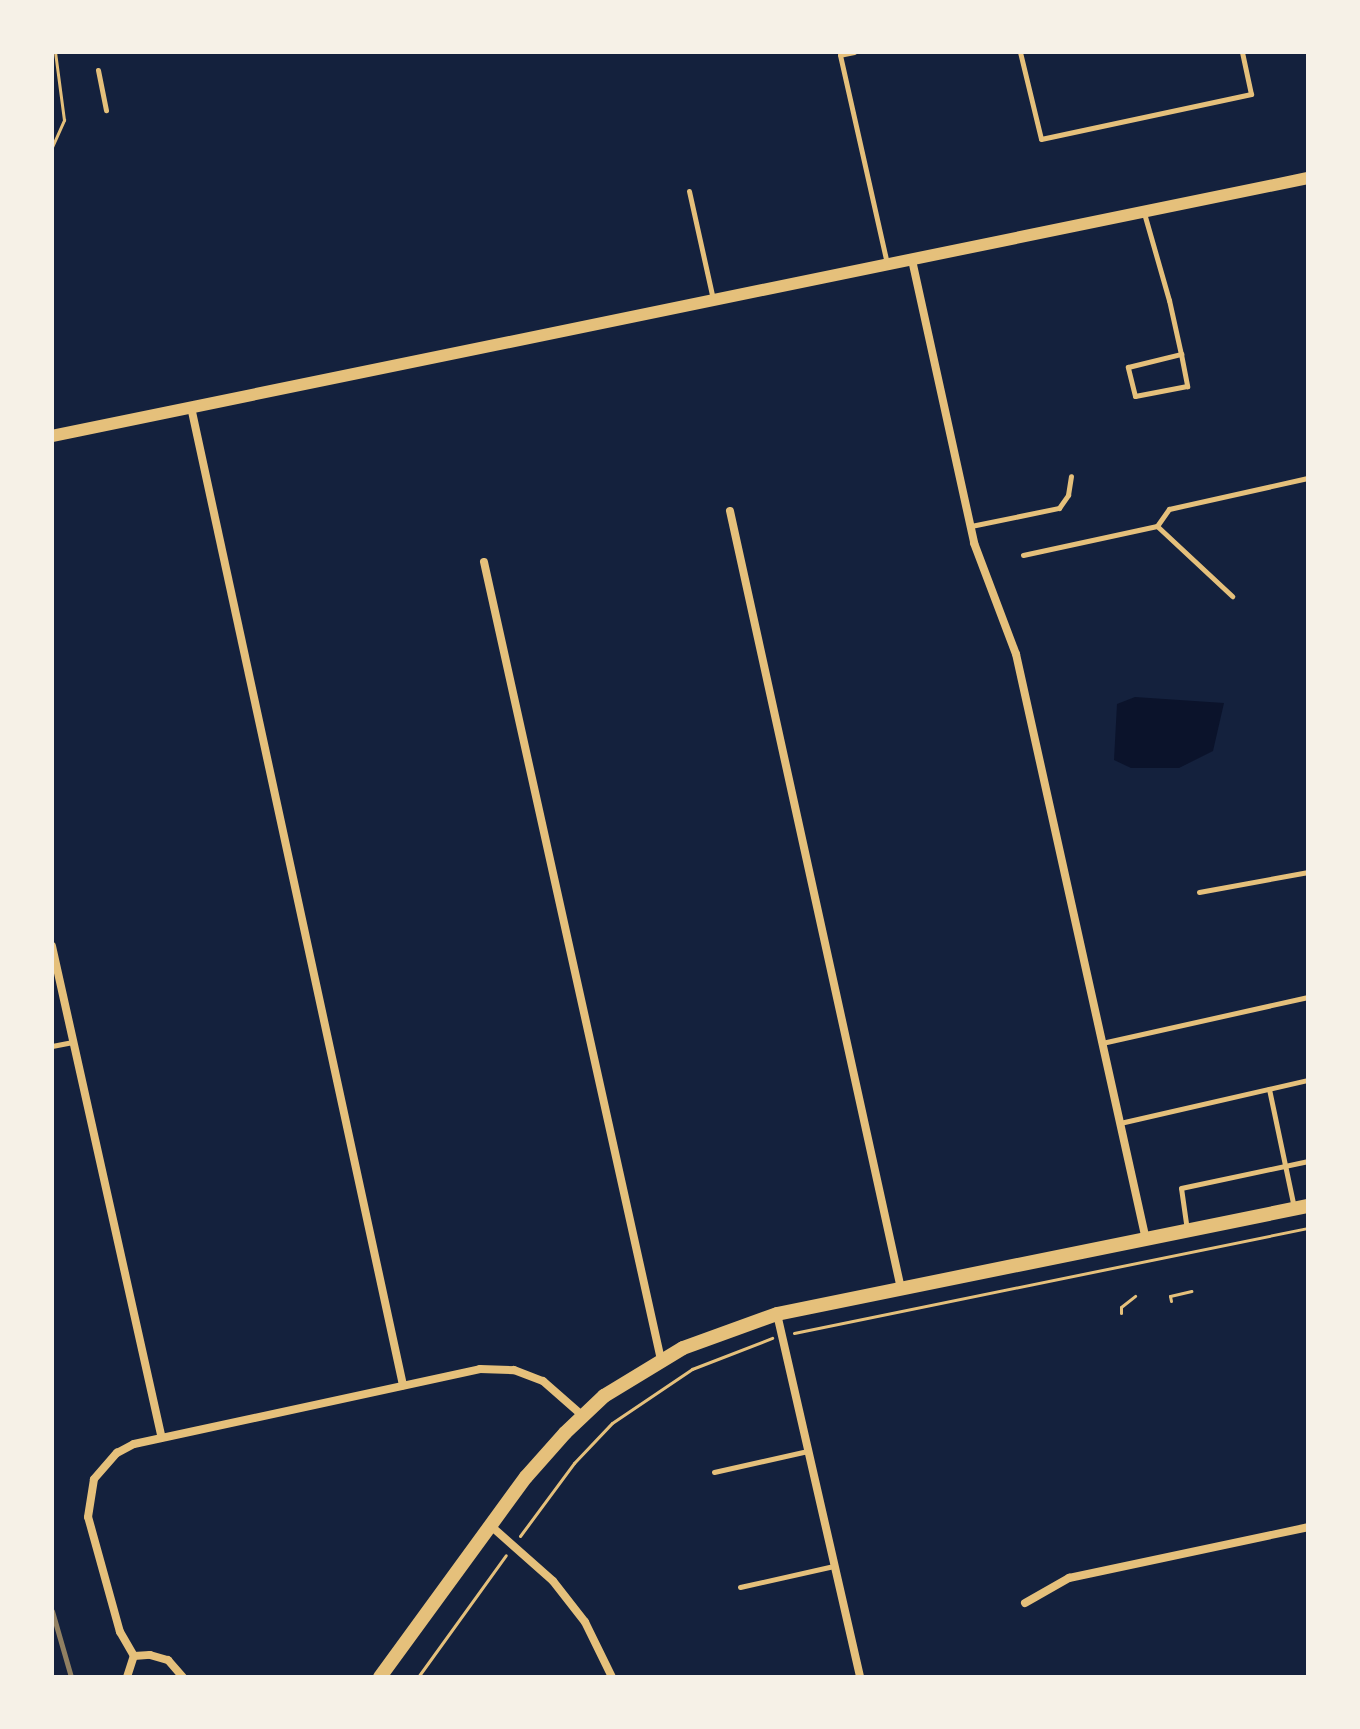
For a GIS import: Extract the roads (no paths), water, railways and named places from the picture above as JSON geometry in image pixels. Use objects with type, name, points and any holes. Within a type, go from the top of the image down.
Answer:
[{"type":"main road","points":[[380,1677],[526,1477],[604,1396],[661,1360],[709,1336],[777,1314],[1301,1208]]},
{"type":"street","points":[[52,436],[1308,178]]},
{"type":"street","points":[[912,260],[970,526],[983,572],[1011,631],[1146,1240]]},
{"type":"street","points":[[191,407],[403,1385]]},
{"type":"street","points":[[730,511],[901,1289]]},
{"type":"street","points":[[484,562],[661,1360]]},
{"type":"street","points":[[52,946],[161,1435]]},
{"type":"street","points":[[777,1314],[860,1677]]},
{"type":"street","points":[[127,1677],[134,1656],[120,1632],[88,1517],[88,1497],[94,1479],[117,1453],[161,1435],[480,1369],[514,1370],[543,1381],[583,1416]]},
{"type":"street","points":[[491,1526],[553,1581],[585,1622],[612,1677]]},
{"type":"street","points":[[1025,1603],[1069,1578],[1308,1527]]},
{"type":"street","points":[[134,1656],[168,1660],[183,1677]]},
{"type":"lane","points":[[854,52],[840,55],[888,264]]},
{"type":"lane","points":[[1020,52],[1041,139],[1251,94],[1242,52]]},
{"type":"lane","points":[[98,70],[106,110]]},
{"type":"lane","points":[[689,191],[713,300]]},
{"type":"lane","points":[[1144,212],[1181,354],[1187,386],[1135,396],[1128,367],[1181,354]]},
{"type":"lane","points":[[970,526],[1059,508],[1068,495],[1071,476]]},
{"type":"lane","points":[[1023,555],[1157,526],[1169,509],[1308,478]]},
{"type":"lane","points":[[1157,526],[1232,596]]},
{"type":"lane","points":[[1199,892],[1308,872]]},
{"type":"lane","points":[[1102,1043],[1308,997]]},
{"type":"lane","points":[[52,1046],[73,1042]]},
{"type":"lane","points":[[1120,1123],[1308,1080]]},
{"type":"lane","points":[[1269,1089],[1284,1166],[1301,1208]]},
{"type":"lane","points":[[1188,1231],[1181,1188],[1308,1161]]},
{"type":"lane","points":[[714,1472],[809,1451]]},
{"type":"lane","points":[[740,1587],[835,1566]]},
{"type":"water","points":[[1135,697],[1224,703],[1213,751],[1179,768],[1131,768],[1114,760],[1117,704]]},
{"type":"railway","points":[[52,1611],[71,1677]]}]
